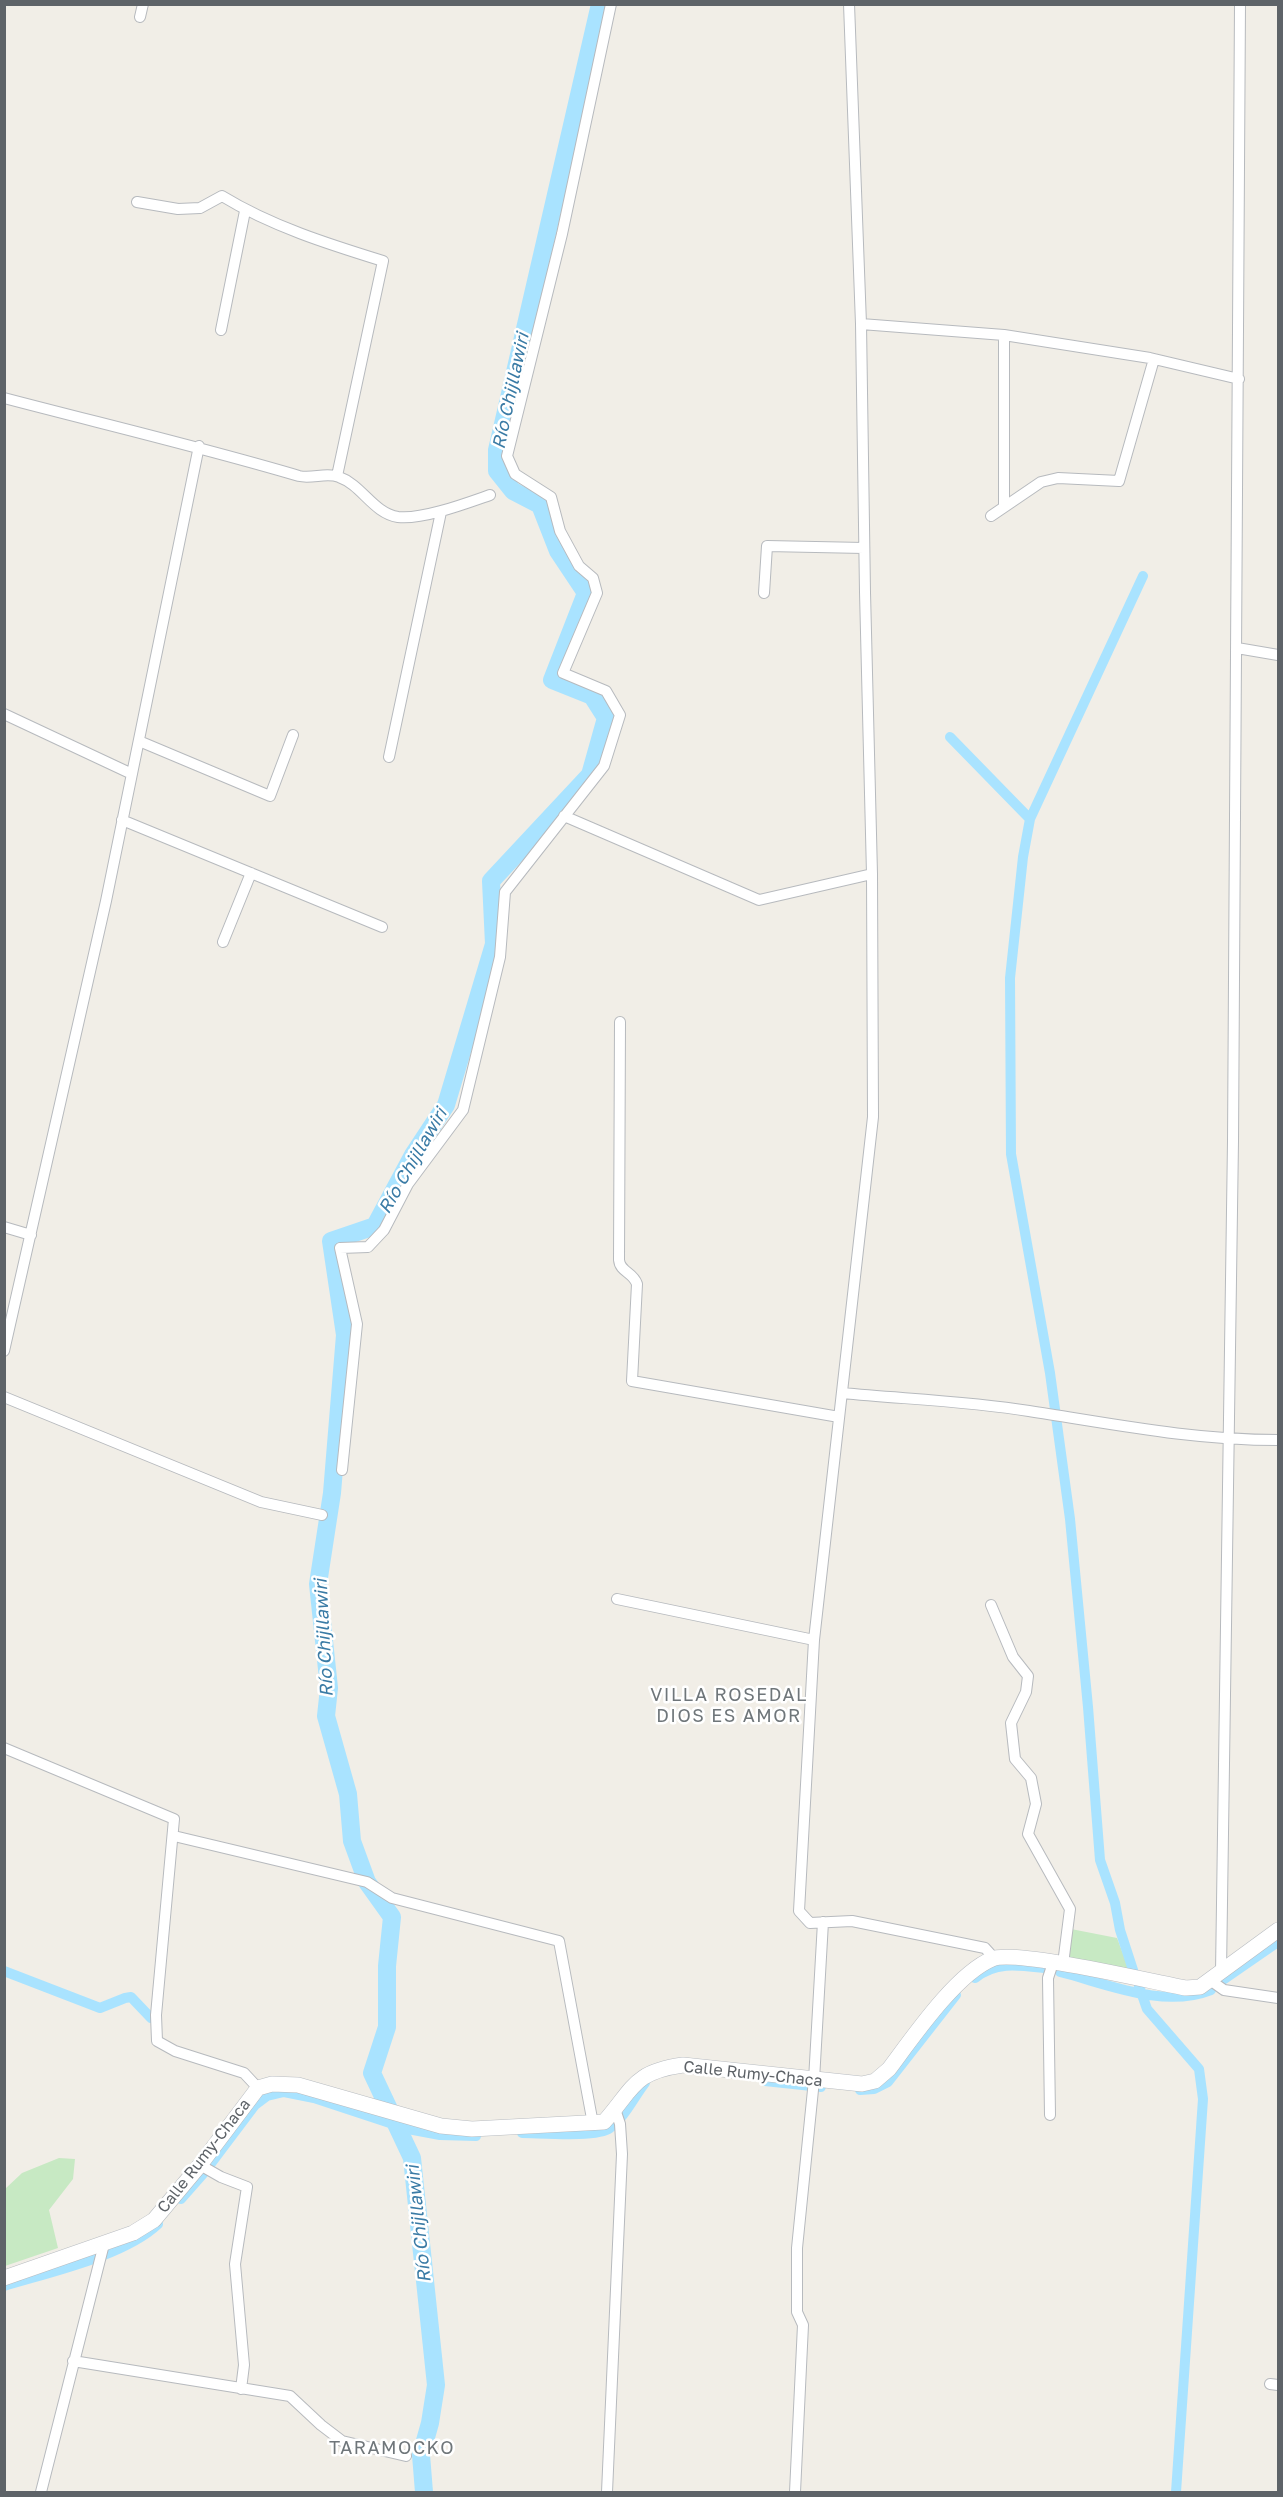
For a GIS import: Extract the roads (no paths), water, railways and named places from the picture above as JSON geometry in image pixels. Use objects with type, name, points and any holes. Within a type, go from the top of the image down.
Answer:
[{"type":"street","points":[[140,16],[142,4]]},
{"type":"street","points":[[342,1470],[357,1324],[340,1248],[368,1247],[384,1230],[408,1184],[463,1110],[500,957],[505,892],[604,766],[620,714],[606,691],[563,674],[597,593],[593,578],[579,566],[560,531],[551,497],[515,474],[507,456],[562,234],[611,4]]},
{"type":"street","points":[[849,4],[861,324],[872,874],[873,1117],[814,1640],[799,1911],[810,1923],[852,1921],[985,1948],[994,1958],[1007,1957],[1058,1963],[1186,1988],[1200,1987],[1278,1930]]},
{"type":"street","points":[[1240,4],[1237,648],[1227,1440],[1226,1764],[1215,1976],[1224,1990],[1278,1998]]},
{"type":"street","points":[[137,202],[178,209],[200,208],[222,196],[245,210],[330,245],[383,261],[337,476]]},
{"type":"street","points":[[221,330],[245,210]]},
{"type":"street","points":[[861,324],[1005,335],[1154,359],[1239,379]]},
{"type":"street","points":[[1004,505],[1005,335]]},
{"type":"street","points":[[991,516],[1041,482],[1058,478],[1119,481],[1154,359]]},
{"type":"street","points":[[4,398],[118,428],[199,446],[307,478],[337,476],[358,487],[380,510],[399,517],[441,512],[490,495]]},
{"type":"street","points":[[4,1352],[132,774],[199,446]]},
{"type":"street","points":[[389,757],[441,512]]},
{"type":"street","points":[[764,593],[767,546],[864,548]]},
{"type":"street","points":[[1237,648],[1278,654]]},
{"type":"street","points":[[4,714],[132,774]]},
{"type":"street","points":[[138,741],[270,796],[292,735]]},
{"type":"street","points":[[564,816],[759,900],[872,874]]},
{"type":"street","points":[[122,820],[382,927]]},
{"type":"street","points":[[223,942],[251,873]]},
{"type":"street","points":[[620,1022],[619,1260],[622,1269],[635,1278],[637,1284],[632,1381],[839,1417]]},
{"type":"street","points":[[4,1227],[31,1235]]},
{"type":"street","points":[[842,1394],[1048,1414],[1167,1434],[1227,1440],[1278,1440]]},
{"type":"street","points":[[4,1397],[261,1502],[322,1515]]},
{"type":"street","points":[[617,1599],[814,1640]]},
{"type":"street","points":[[991,1605],[1013,1657],[1028,1676],[1026,1692],[1011,1723],[1016,1759],[1031,1778],[1036,1804],[1028,1834],[1070,1909],[1058,1963],[1048,1978],[1050,2115]]},
{"type":"street","points":[[4,1748],[174,1819],[156,2015],[157,2041],[175,2051],[244,2073],[258,2088]]},
{"type":"street","points":[[174,1836],[367,1882],[392,1898],[559,1941],[593,2124]]},
{"type":"street","points":[[795,2493],[803,2325],[797,2312],[797,2248],[813,2086],[823,1922]]},
{"type":"street","name":"Calle Rumy-Chaca","points":[[4,2278],[103,2247],[154,2220],[205,2167],[258,2088],[272,2084],[298,2085],[441,2126],[472,2129],[604,2122],[618,2115],[628,2091],[644,2075],[662,2068],[683,2065],[813,2086],[862,2084],[875,2081],[890,2069],[964,1976],[994,1958]]},
{"type":"street","points":[[607,2493],[622,2154],[618,2115]]},
{"type":"street","points":[[205,2167],[247,2187],[235,2264],[244,2365],[241,2389]]},
{"type":"street","points":[[41,2493],[103,2247]]},
{"type":"street","points":[[73,2361],[290,2396],[342,2441],[406,2456]]},
{"type":"waterway","name":"Río Chijllawiri","points":[[424,2492],[421,2455],[430,2423],[436,2385],[412,2158],[372,2073],[387,2027],[387,1966],[392,1917],[367,1882],[352,1841],[348,1794],[326,1716],[329,1688],[318,1584],[332,1493],[345,1335],[331,1241],[375,1226],[413,1155],[446,1105],[494,944],[491,881],[590,775],[606,718],[592,696],[552,680],[586,593],[558,551],[540,505],[513,491],[497,471],[497,450],[600,4]]},
{"type":"waterway","points":[[1134,1973],[1120,1930],[1115,1903],[1100,1860],[1070,1519],[1050,1373],[1011,1154],[1010,978],[1023,857],[1030,819],[1143,576]]},
{"type":"waterway","points":[[950,737],[1030,819]]},
{"type":"waterway","points":[[1223,1980],[1278,1942]]},
{"type":"waterway","points":[[975,1978],[999,1967],[1017,1965],[1044,1968]]},
{"type":"waterway","points":[[4,1971],[100,2008],[131,1997],[151,2018]]},
{"type":"waterway","points":[[1060,1972],[1135,1993],[1155,1996],[1193,1995],[1211,1990]]},
{"type":"waterway","points":[[1139,1986],[1147,2009],[1199,2069],[1203,2099],[1176,2492]]},
{"type":"waterway","points":[[860,2090],[874,2089],[888,2082],[956,1995]]},
{"type":"waterway","points":[[765,2081],[821,2087]]},
{"type":"waterway","points":[[522,2133],[581,2134],[603,2131],[610,2128],[620,2118],[645,2083]]},
{"type":"waterway","points":[[181,2199],[203,2174],[255,2105],[267,2096],[284,2092],[314,2098],[408,2129],[440,2135],[476,2136]]},
{"type":"waterway","points":[[4,2286],[106,2254],[144,2235],[158,2224]]},
{"type":"district","name":"VILLA ROSEDAL DIOS ES AMOR","points":[[729,1705]]},
{"type":"district","name":"TARAMOCKO","points":[[392,2448]]}]
